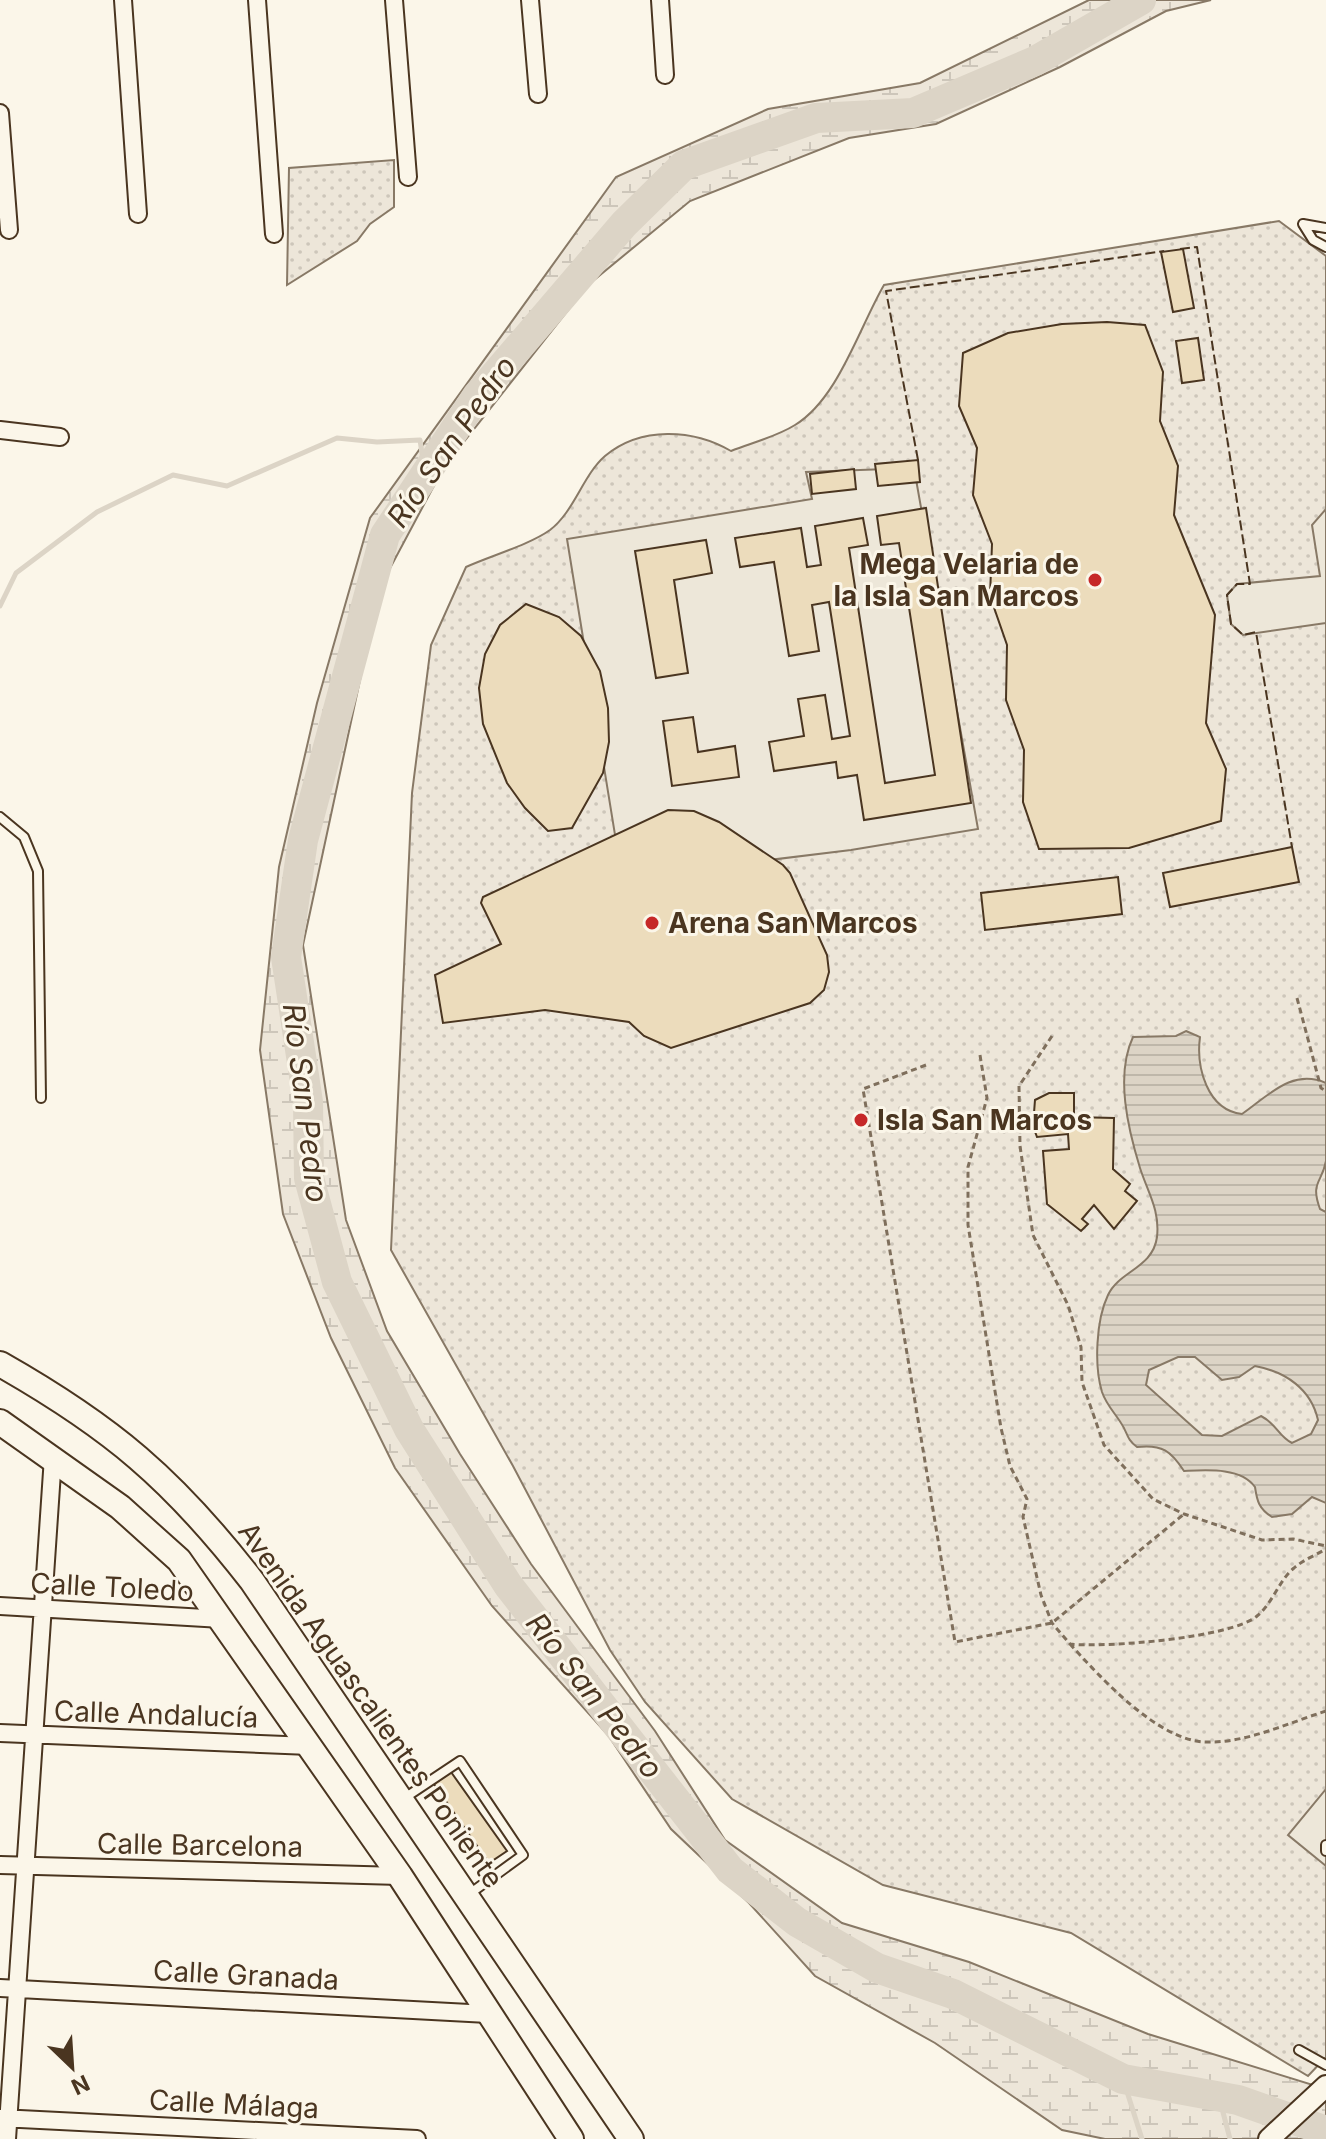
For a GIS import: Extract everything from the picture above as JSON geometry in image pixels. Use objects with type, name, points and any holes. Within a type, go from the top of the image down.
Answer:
[{"type":"main road","name":"Avenida Aguascalientes Poniente","points":[[0,1364],[62,1399],[119,1439],[208,1525],[252,1581],[631,2139]]},
{"type":"main road","points":[[0,1422],[120,1507],[179,1560],[400,1876],[571,2139]]},
{"type":"street","points":[[123,0],[138,214]]},
{"type":"street","points":[[257,0],[274,234]]},
{"type":"street","points":[[394,0],[408,177]]},
{"type":"street","points":[[530,0],[538,94]]},
{"type":"street","points":[[660,0],[665,75]]},
{"type":"street","points":[[0,113],[9,230]]},
{"type":"street","points":[[0,430],[60,437]]},
{"type":"street","points":[[7,2139],[4,2118],[8,1988],[26,1866],[53,1457]]},
{"type":"street","name":"Calle Toledo","points":[[0,1606],[222,1619]]},
{"type":"street","name":"Calle Andalucía","points":[[0,1733],[310,1746]]},
{"type":"street","name":"Calle Barcelona","points":[[0,1865],[400,1876]]},
{"type":"street","name":"Calle Granada","points":[[8,1988],[488,2014]]},
{"type":"street","points":[[1269,2139],[1326,2086]]},
{"type":"street","name":"Calle Málaga","points":[[4,2118],[417,2139]]},
{"type":"lane","points":[[1326,228],[1303,224],[1313,240],[1326,247]]},
{"type":"lane","points":[[0,817],[24,837],[38,871],[41,1098]]},
{"type":"lane","points":[[402,1799],[460,1761],[523,1855],[467,1895]]},
{"type":"lane","points":[[1299,2050],[1326,2065]]},
{"type":"path","points":[[1297,998],[1307,1044],[1321,1088],[1326,1091]]},
{"type":"path","points":[[1052,1036],[1019,1086],[1020,1146],[1033,1235],[1068,1305],[1081,1347],[1082,1382],[1104,1445],[1153,1499],[1184,1514],[1262,1540],[1293,1539],[1326,1548]]},
{"type":"path","points":[[980,1055],[987,1098],[968,1167],[968,1225],[1001,1428],[1010,1466],[1027,1499],[1023,1517],[1041,1595],[1052,1623],[1105,1683],[1181,1738],[1207,1742],[1254,1735],[1326,1711]]},
{"type":"path","points":[[926,1065],[863,1089],[955,1642],[1052,1623],[1184,1514]]},
{"type":"path","points":[[1070,1644],[1090,1646],[1154,1641],[1254,1620],[1274,1600],[1292,1569],[1326,1548]]},
{"type":"green space","points":[[1089,0],[1211,0],[1166,11],[1060,67],[936,124],[849,138],[690,201],[588,285],[444,467],[380,587],[303,945],[346,1220],[387,1331],[460,1454],[531,1564],[655,1731],[725,1840],[842,1923],[969,1962],[1148,2034],[1326,2089],[1326,2139],[1105,2139],[1062,2130],[935,2043],[815,1976],[749,1903],[671,1829],[608,1735],[492,1606],[395,1468],[331,1338],[283,1214],[260,1050],[279,867],[317,703],[370,518],[616,177],[768,109],[920,83]]},
{"type":"green space","points":[[394,160],[394,207],[370,224],[357,241],[287,285],[289,168]]},
{"type":"green space","name":"Isla San Marcos","points":[[1279,221],[1326,256],[1326,2057],[1308,2076],[1071,1933],[883,1885],[732,1799],[645,1702],[610,1650],[513,1466],[391,1250],[412,793],[431,645],[466,567],[550,530],[566,514],[597,464],[619,446],[635,439],[651,435],[684,435],[731,451],[795,425],[824,398],[835,381],[884,285]]},
{"type":"shaded area","points":[[914,468],[978,829],[851,850],[622,878],[567,539],[812,499],[806,472]]},
{"type":"shaded area","points":[[1326,509],[1326,623],[1243,635],[1231,624],[1227,595],[1237,584],[1320,576],[1312,525]]},
{"type":"shaded area","points":[[1186,1031],[1200,1037],[1200,1061],[1206,1085],[1212,1096],[1230,1111],[1242,1114],[1291,1081],[1314,1079],[1326,1083],[1326,1161],[1316,1193],[1320,1209],[1326,1212],[1326,1503],[1312,1497],[1292,1514],[1272,1517],[1259,1504],[1255,1487],[1241,1476],[1222,1471],[1184,1471],[1165,1450],[1137,1447],[1129,1439],[1102,1392],[1098,1343],[1104,1305],[1113,1287],[1149,1256],[1157,1237],[1155,1210],[1131,1136],[1125,1102],[1128,1052],[1133,1037],[1176,1036]],"holes":[[[1178,1357],[1195,1357],[1222,1380],[1239,1377],[1255,1366],[1287,1378],[1303,1391],[1315,1409],[1318,1420],[1311,1434],[1292,1443],[1261,1416],[1222,1436],[1202,1435],[1146,1385],[1149,1370]]]},
{"type":"shaded area","points":[[1326,1789],[1326,1866],[1288,1835]]},
{"type":"building","points":[[1183,249],[1194,308],[1173,312],[1161,252]]},
{"type":"building","name":"Mega Velaria de la Isla San Marcos","points":[[1107,322],[1145,325],[1163,372],[1160,421],[1178,466],[1174,515],[1215,615],[1206,723],[1226,769],[1221,821],[1129,848],[1039,849],[1023,802],[1024,750],[1006,700],[1007,645],[990,596],[992,544],[973,495],[977,448],[959,406],[963,353],[1008,333],[1062,324]]},
{"type":"building","points":[[1198,338],[1204,380],[1182,383],[1176,341]]},
{"type":"building","points":[[918,460],[920,482],[878,486],[875,464]]},
{"type":"building","points":[[854,469],[856,489],[812,494],[810,474]]},
{"type":"building","points":[[926,508],[971,803],[864,820],[857,775],[838,778],[836,762],[774,771],[769,742],[804,736],[798,699],[825,695],[832,739],[850,736],[829,602],[812,605],[819,651],[789,656],[774,562],[740,567],[735,538],[801,528],[807,567],[821,565],[815,526],[863,518],[868,545],[849,548],[885,783],[935,775],[899,543],[881,545],[877,516]]},
{"type":"building","points":[[706,540],[712,573],[674,580],[688,673],[656,678],[635,551]]},
{"type":"building","points":[[526,604],[559,617],[581,636],[600,671],[608,708],[609,742],[603,773],[572,828],[548,831],[525,808],[507,783],[483,724],[479,688],[485,654],[500,625]]},
{"type":"building","points":[[693,717],[698,752],[735,746],[739,777],[672,786],[663,721]]},
{"type":"building","name":"Arena San Marcos","points":[[668,810],[694,811],[719,822],[783,865],[790,873],[827,955],[829,972],[824,990],[810,1003],[671,1048],[644,1036],[629,1022],[545,1010],[443,1023],[435,975],[501,944],[481,903],[483,897]]},
{"type":"building","points":[[1292,847],[1299,882],[1170,907],[1163,873]]},
{"type":"building","points":[[1118,877],[1122,914],[985,930],[981,893]]},
{"type":"building","points":[[1049,1093],[1074,1093],[1074,1117],[1114,1118],[1113,1169],[1130,1184],[1125,1191],[1137,1201],[1114,1229],[1094,1205],[1082,1219],[1088,1224],[1081,1231],[1047,1204],[1043,1151],[1069,1149],[1068,1134],[1037,1137],[1033,1126],[1035,1100]]},
{"type":"building","points":[[451,1772],[507,1851],[489,1863],[434,1784]]},
{"type":"waterway","name":"Río San Pedro","points":[[1141,0],[1035,61],[913,113],[816,118],[684,165],[624,224],[477,396],[385,535],[303,840],[286,957],[308,1102],[309,1178],[337,1282],[409,1429],[508,1585],[730,1870],[797,1922],[877,1968],[953,1994],[1123,2079],[1238,2100],[1326,2131]]},
{"type":"waterway","points":[[0,606],[16,573],[97,512],[173,475],[227,486],[337,438],[377,442],[420,440],[425,474]]},
{"type":"waterway","points":[[1123,2079],[1142,2139]]},
{"type":"waterway","points":[[1219,2097],[1230,2139]]},
{"type":"fence","points":[[1180,249],[1197,247],[1250,584],[1237,584],[1227,595],[1231,624],[1243,635],[1256,632],[1292,847]]},
{"type":"fence","points":[[918,460],[886,291],[1164,251]]},
{"type":"place","name":"Mega Velaria de la Isla San Marcos","points":[[1095,580]]},
{"type":"place","name":"Arena San Marcos","points":[[652,923]]},
{"type":"place","name":"Isla San Marcos","points":[[861,1120]]}]
